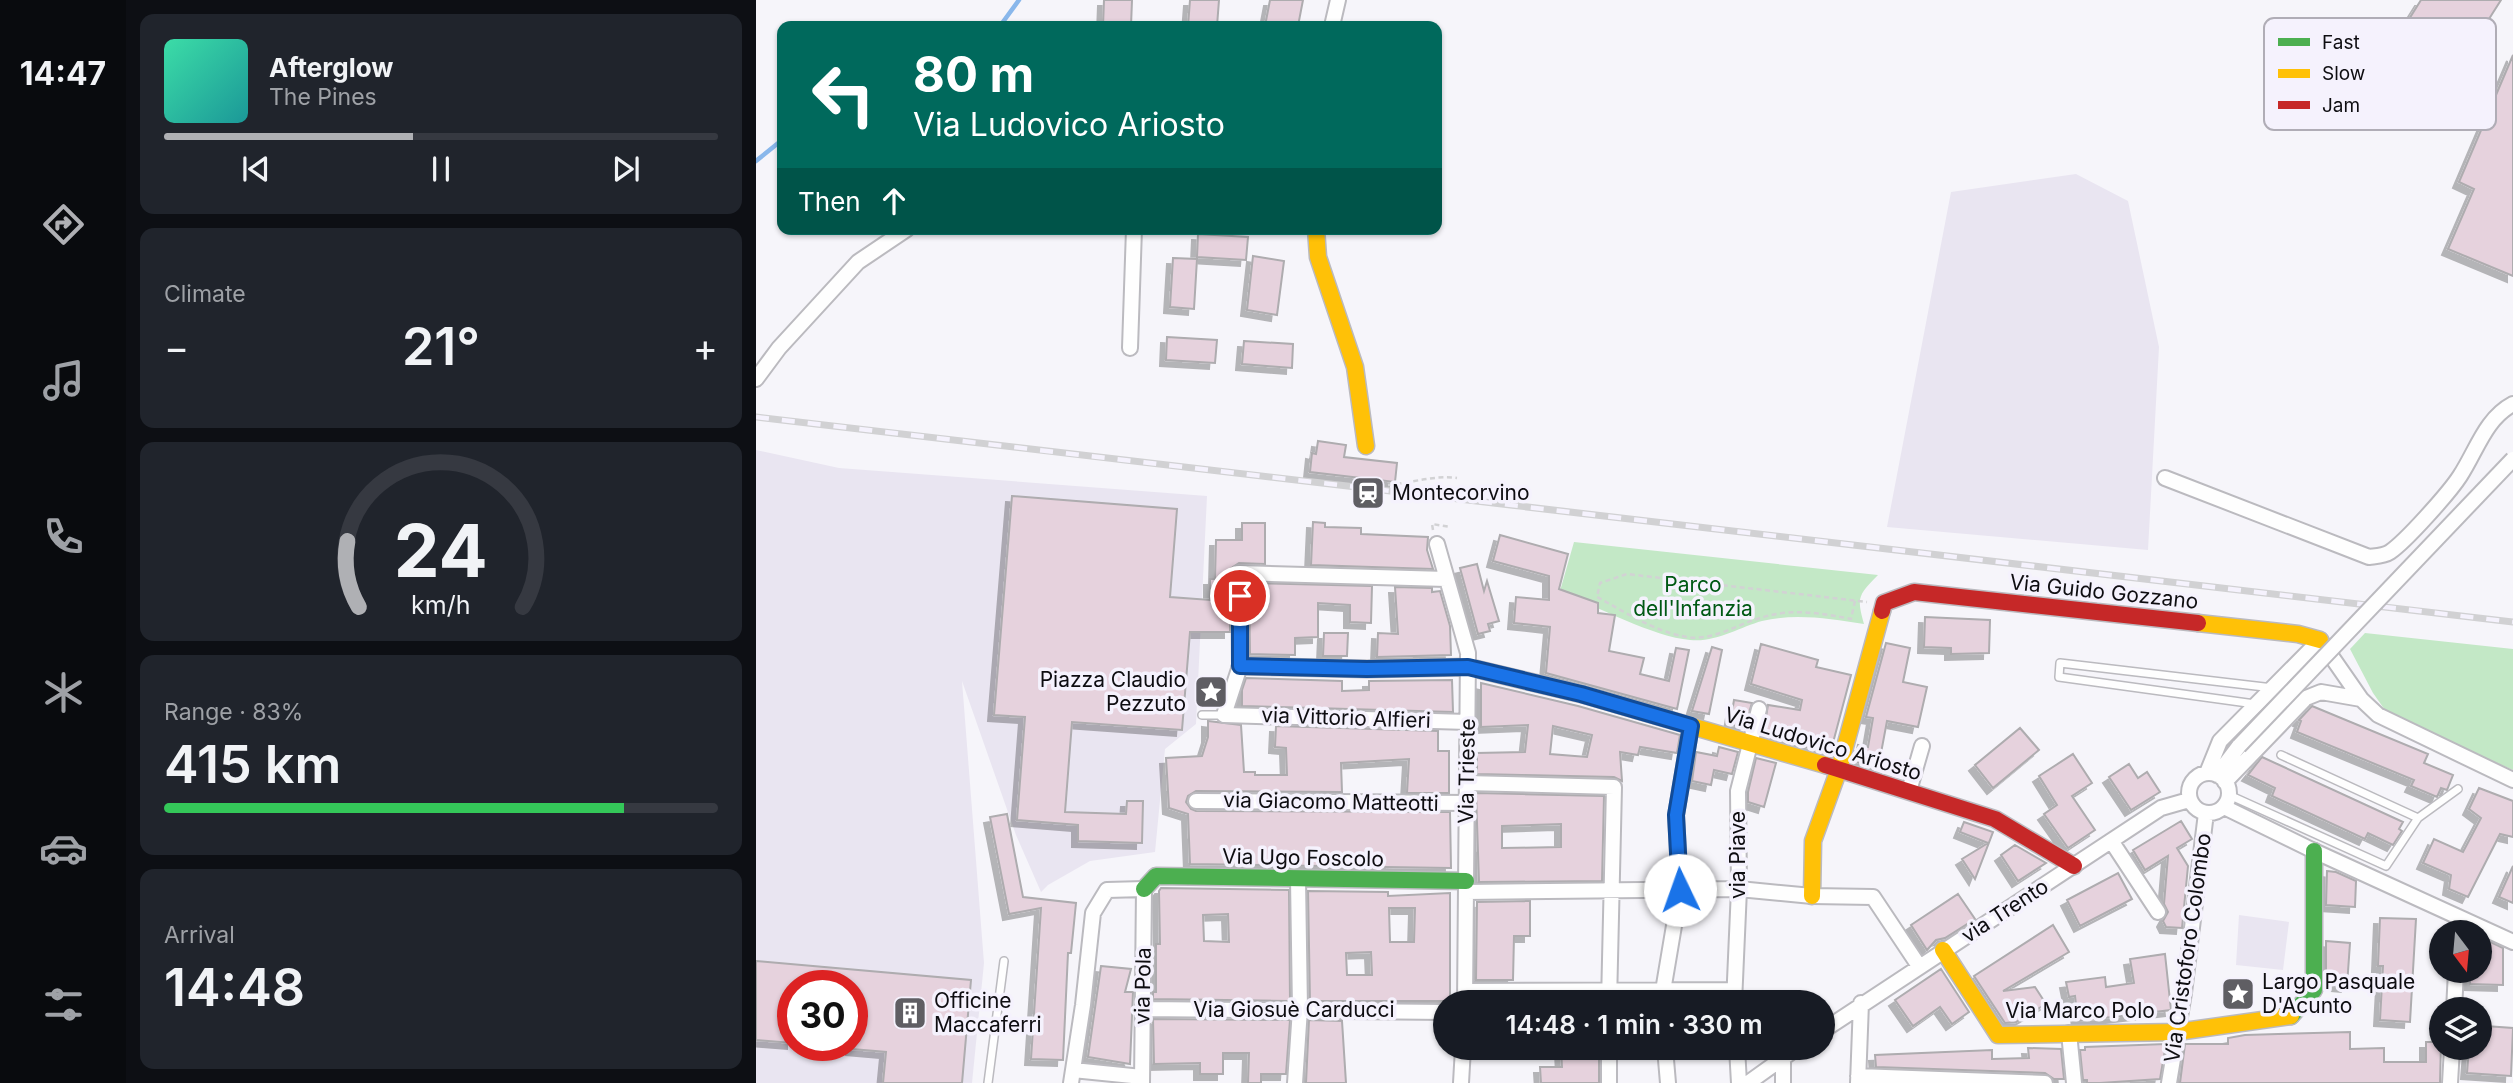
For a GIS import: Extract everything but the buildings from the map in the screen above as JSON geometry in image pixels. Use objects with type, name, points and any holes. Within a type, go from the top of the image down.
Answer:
[{"type":"street","points":[[1333,21],[1338,0]]},
{"type":"street","points":[[756,379],[779,348],[858,262],[899,235]]},
{"type":"street","points":[[1130,348],[1134,235]]},
{"type":"street","points":[[1316,235],[1318,257],[1355,367],[1366,446]]},
{"type":"street","points":[[2165,478],[2370,557],[2378,556],[2388,553],[2402,542],[2459,479],[2489,424],[2498,413],[2513,404]]},
{"type":"street","points":[[2498,413],[2513,412]]},
{"type":"street","points":[[2220,786],[2239,746],[2513,459]]},
{"type":"street","name":"Via Trieste","points":[[1437,544],[1468,653],[1465,990]]},
{"type":"street","points":[[1224,715],[1240,666],[1240,573],[1446,579]]},
{"type":"street","name":"Via Guido Gozzano","points":[[1884,603],[1914,592],[2298,634],[2320,640]]},
{"type":"street","points":[[1812,896],[1813,841],[1839,769],[1884,603]]},
{"type":"street","points":[[2449,920],[2314,851],[2220,786],[2202,774],[2192,782],[2188,794],[2196,809],[2206,813],[2219,811],[2220,786],[2221,741],[2320,640],[2361,699],[2378,715],[2513,780]]},
{"type":"street","name":"Via Ludovico Ariosto","points":[[1240,666],[1367,669],[1468,667],[1581,694],[1839,769],[1995,819],[2074,866]]},
{"type":"street","points":[[2220,786],[2306,698],[2321,692],[2361,699]]},
{"type":"street","name":"via Piave","points":[[1734,990],[1739,889],[1738,790],[1759,709]]},
{"type":"street","name":"via Vittorio Alfieri","points":[[1224,715],[1468,722]]},
{"type":"street","points":[[1664,990],[1680,890],[1676,815],[1691,726]]},
{"type":"street","points":[[1909,791],[1922,746]]},
{"type":"street","points":[[1466,783],[1614,788],[1609,990]]},
{"type":"street","name":"via Trento","points":[[1835,1022],[2161,808],[2189,800]]},
{"type":"street","name":"via Giacomo Matteotti","points":[[1196,801],[1466,803]]},
{"type":"street","name":"Via Cristoforo Colombo","points":[[2169,1083],[2184,993],[2206,813]]},
{"type":"street","points":[[2112,842],[2158,912]]},
{"type":"street","name":"Via Marco Polo","points":[[1943,950],[1998,1035],[2177,1032],[2290,1017],[2314,990],[2314,851]]},
{"type":"street","name":"Via Ugo Foscolo","points":[[1144,889],[1156,876],[1466,886]]},
{"type":"street","points":[[1295,1083],[1300,1009],[1298,880]]},
{"type":"street","points":[[1466,886],[1612,891],[1739,889],[1812,896],[1873,897],[1919,966]]},
{"type":"street","points":[[1142,1080],[1072,1076],[1093,912],[1107,890],[1144,889]]},
{"type":"street","name":"via Pola","points":[[1142,1080],[1144,889]]},
{"type":"street","points":[[2492,936],[2513,942]]},
{"type":"street","points":[[1861,1003],[1858,1080],[2045,1083]]},
{"type":"street","name":"Via Giosuè Carducci","points":[[1143,1009],[1433,1012]]},
{"type":"street","points":[[2069,1034],[2074,1083]]},
{"type":"street","points":[[1461,1083],[1462,1060]]},
{"type":"street","points":[[1609,1060],[1609,1083]]},
{"type":"street","points":[[1666,1060],[1668,1083]]},
{"type":"street","points":[[1738,1060],[1739,1083]]},
{"type":"street","points":[[1748,1083],[1780,1060]]},
{"type":"street","points":[[1783,1060],[1783,1083]]},
{"type":"street","points":[[2450,1083],[2451,1060]]},
{"type":"lane","points":[[2258,704],[2059,677],[2060,663],[2274,688]]},
{"type":"lane","points":[[1202,715],[1224,715]]},
{"type":"lane","points":[[2281,755],[2418,818]]},
{"type":"lane","points":[[2220,786],[2386,866],[2418,818],[2458,789]]},
{"type":"lane","points":[[989,1083],[1003,961]]},
{"type":"path","points":[[1388,485],[1436,476],[1457,478]]},
{"type":"path","points":[[1432,524],[1451,527]]},
{"type":"path","points":[[1855,601],[1851,619],[1815,612],[1779,613],[1720,633],[1688,637],[1659,629],[1597,597],[1600,583],[1627,574],[1884,603]]},
{"type":"shaded area","points":[[2076,174],[2128,201],[2159,347],[2148,550],[1887,527],[1951,192]]},
{"type":"shaded area","points":[[756,450],[839,468],[1207,496],[1196,724],[1165,749],[1155,852],[1090,861],[1048,885],[1041,892],[1016,835],[962,681],[984,963],[972,1083],[756,1083]]},
{"type":"shaded area","points":[[2239,915],[2289,922],[2283,970],[2236,965]]},
{"type":"green space","name":"Parco dell'Infanzia","points":[[1574,542],[1878,575],[1861,596],[1860,607],[1864,624],[1788,617],[1762,621],[1709,639],[1690,640],[1642,627],[1560,591]]},
{"type":"green space","points":[[2365,633],[2513,649],[2513,770],[2411,726],[2385,710],[2350,649]]},
{"type":"waterway","points":[[1004,21],[1019,0]]},
{"type":"waterway","points":[[756,161],[777,144]]},
{"type":"railway","points":[[756,417],[2513,622]]},
{"type":"traffic: fast","points":[[2291,1016],[2314,990],[2314,851]]},
{"type":"traffic: fast","points":[[1144,889],[1156,876],[1466,881]]},
{"type":"traffic: slow","points":[[1316,235],[1318,257],[1355,367],[1366,446]]},
{"type":"traffic: slow","points":[[1812,896],[1813,841],[1839,769],[1882,611]]},
{"type":"traffic: slow","points":[[2198,623],[2298,634],[2320,640]]},
{"type":"traffic: slow","points":[[1240,666],[1367,669],[1468,667],[1581,694],[1825,765]]},
{"type":"traffic: slow","points":[[1943,950],[1998,1035],[2177,1032],[2291,1016]]},
{"type":"traffic: jam","points":[[1882,611],[1884,603],[1914,592],[2198,623]]},
{"type":"traffic: jam","points":[[1825,765],[1995,819],[2074,866]]},
{"type":"place","name":"Montecorvino","points":[[1368,493]]},
{"type":"place","name":"Piazza Claudio Pezzuto","points":[[1211,692]]},
{"type":"place","name":"Largo Pasquale D'Acunto","points":[[2238,994]]},
{"type":"place","name":"Officine Maccaferri","points":[[910,1013]]},
{"type":"route","points":[[1240,596],[1240,666],[1367,669],[1468,667],[1581,694],[1691,726],[1676,815],[1680,890]]}]
